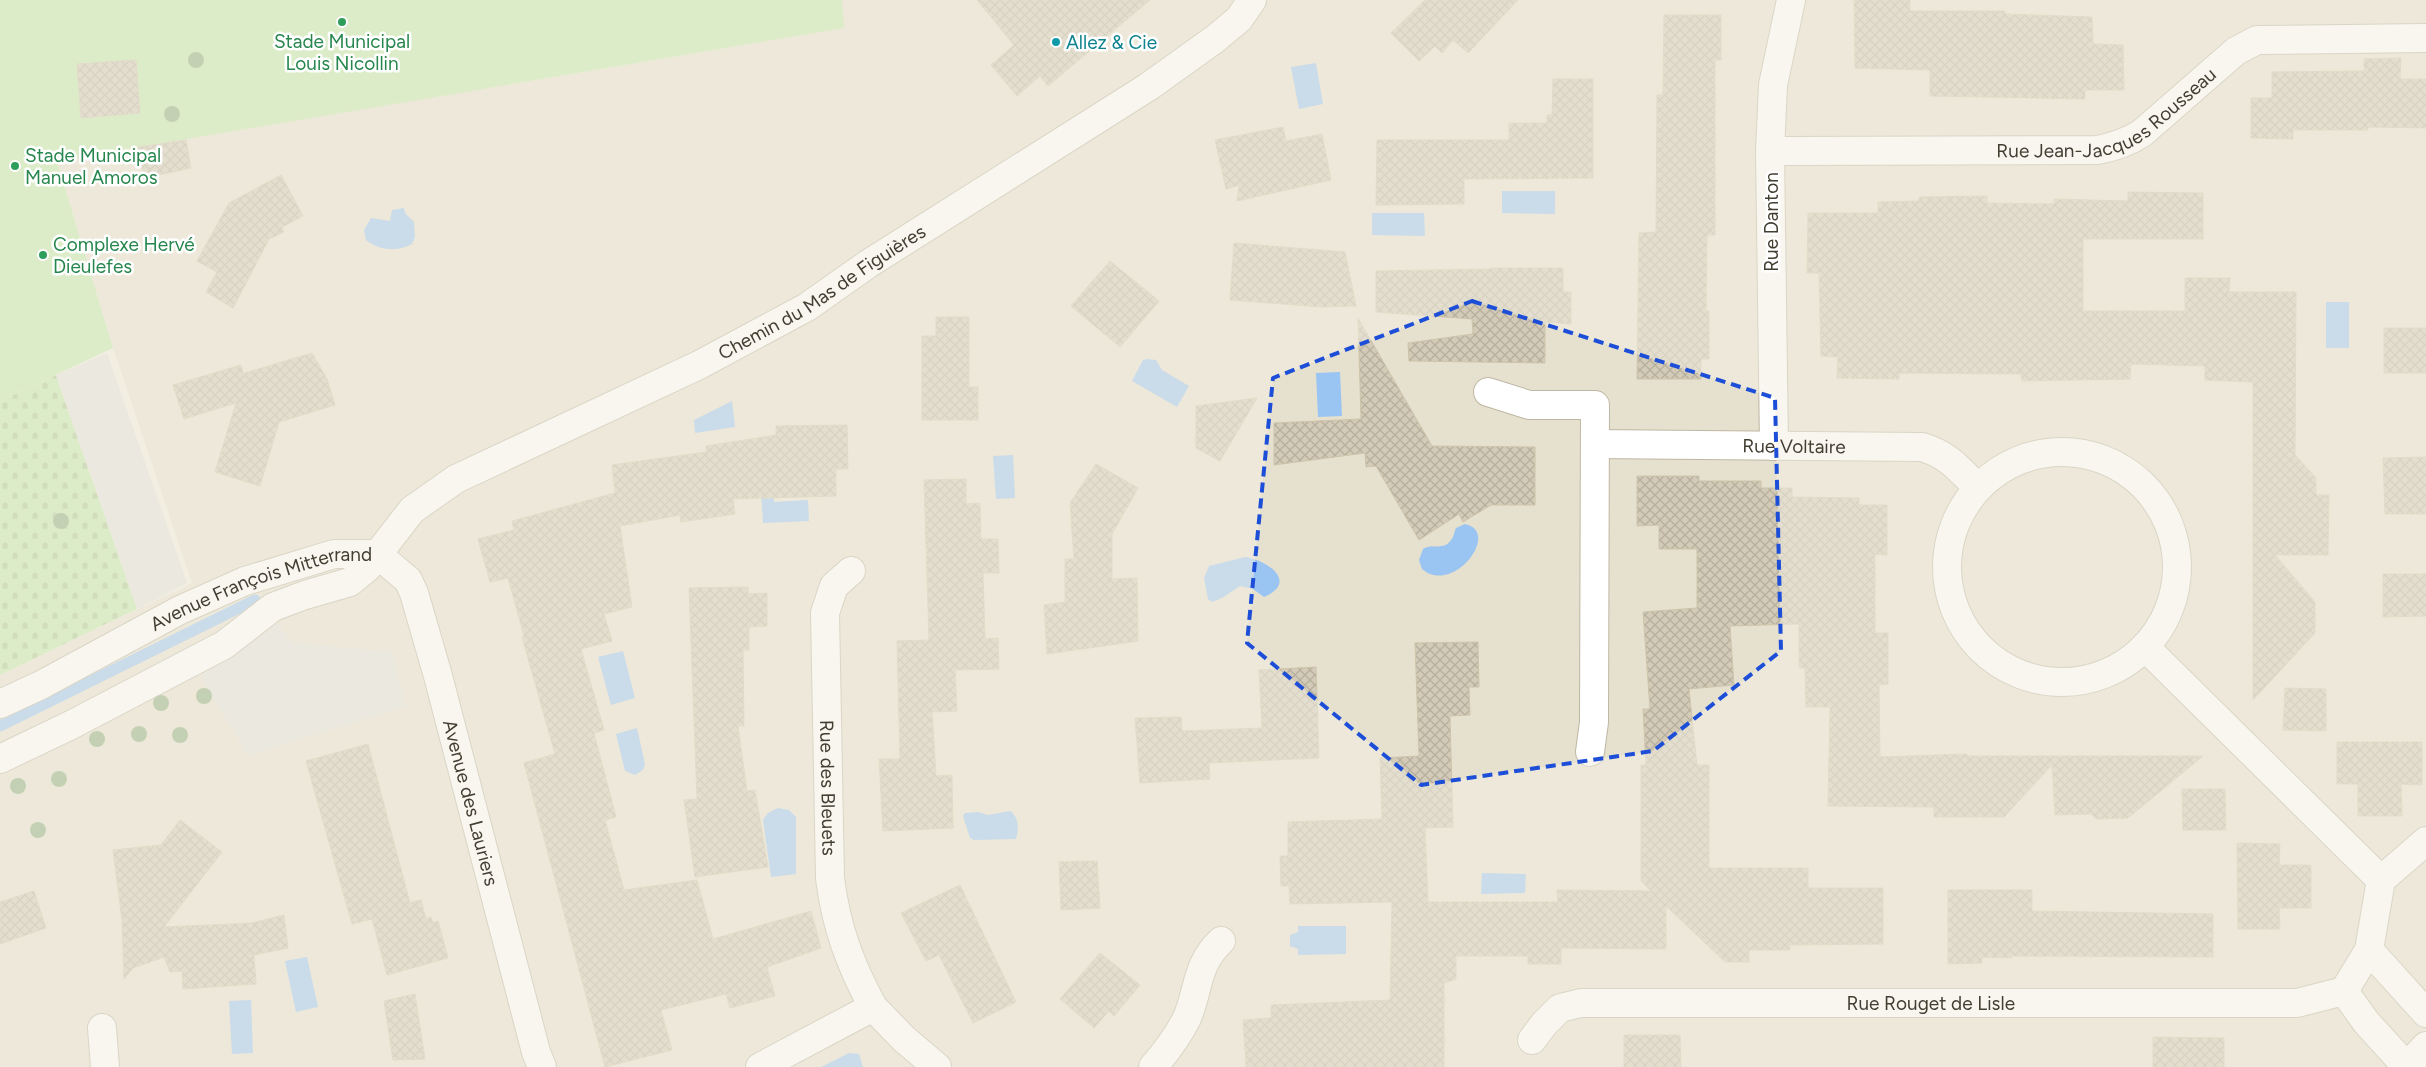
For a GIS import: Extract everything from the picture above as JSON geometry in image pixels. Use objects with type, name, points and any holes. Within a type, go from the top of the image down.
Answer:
[{"type":"street","name":"Chemin du Mas de Figuières","points":[[377,554],[412,510],[456,479],[699,365],[807,307],[868,264],[1148,87],[1216,39],[1238,19],[1252,0]]},
{"type":"street","name":"Rue Danton","points":[[1774,446],[1770,151],[1774,85],[1791,0]]},
{"type":"street","name":"Rue Jean-Jacques Rousseau","points":[[1770,151],[2087,150],[2114,147],[2129,142],[2142,133],[2236,51],[2257,40],[2426,38]]},
{"type":"street","points":[[1488,392],[1529,405],[1595,405],[1594,722],[1590,752]]},
{"type":"street","name":"Rue Voltaire","points":[[1595,444],[1922,447],[1938,452],[1953,463],[1978,487]]},
{"type":"street","points":[[2064,451],[2108,460],[2126,470],[2143,484],[2160,506],[2170,525],[2176,547],[2177,575],[2173,600],[2162,625],[2145,647],[2126,663],[2099,676],[2074,682],[2045,682],[2009,670],[1994,661],[1973,641],[1957,617],[1948,592],[1946,564],[1948,542],[1956,520],[1978,487],[1992,474],[2017,460],[2040,452],[2064,451]]},
{"type":"street","name":"Avenue François Mitterrand","points":[[0,704],[40,685],[180,610],[245,581],[334,554],[377,554]]},
{"type":"street","name":"Avenue François Mitterrand","points":[[0,759],[69,726],[224,645],[273,608],[305,595],[350,582],[367,568],[377,554]]},
{"type":"street","name":"Avenue des Lauriers","points":[[377,554],[408,580],[414,593],[438,676],[536,1052],[542,1067]]},
{"type":"street","name":"Rue des Bleuets","points":[[852,571],[834,586],[825,613],[830,878],[834,910],[842,941],[873,1007],[904,1039],[937,1067]]},
{"type":"street","points":[[2145,647],[2381,880]]},
{"type":"street","points":[[2407,1067],[2366,1022],[2344,991],[2369,950],[2381,880],[2426,841]]},
{"type":"street","points":[[1153,1067],[1173,1042],[1187,1017],[1201,971],[1210,951],[1221,941]]},
{"type":"street","points":[[2369,950],[2426,1013]]},
{"type":"street","name":"Rue Rouget de Lisle","points":[[1532,1040],[1544,1024],[1560,1008],[1581,1003],[2297,1003],[2344,991]]},
{"type":"street","points":[[760,1067],[873,1007]]},
{"type":"street","points":[[102,1028],[105,1067]]},
{"type":"street","points":[[2412,1067],[2415,1058],[2426,1046]]},
{"type":"highlighted area","points":[[1472,301],[1775,398],[1781,651],[1653,751],[1421,785],[1247,643],[1273,378]]},
{"type":"shaded area","points":[[842,0],[2426,0],[2426,1067],[0,1067],[0,675],[192,583],[113,348],[57,161],[843,28]]},
{"type":"shaded area","points":[[107,353],[187,583],[137,609],[56,375]]},
{"type":"shaded area","points":[[277,623],[293,643],[392,652],[405,706],[248,756],[201,676]]},
{"type":"green space","name":"Complexe Hervé Dieulefes","points":[[0,0],[842,0],[844,28],[57,161],[113,348],[0,401]]},
{"type":"green space","points":[[56,375],[137,609],[0,675],[0,401]]},
{"type":"water","points":[[1316,63],[1323,104],[1299,109],[1291,67]]},
{"type":"water","points":[[1502,191],[1555,191],[1555,214],[1502,213]]},
{"type":"water","points":[[404,208],[405,213],[414,222],[415,237],[412,244],[406,247],[389,249],[371,244],[366,240],[364,230],[371,218],[390,221],[392,210]]},
{"type":"water","points":[[1372,213],[1424,213],[1425,236],[1372,235]]},
{"type":"water","points":[[2326,302],[2349,302],[2349,348],[2326,348]]},
{"type":"water","points":[[1143,360],[1156,360],[1162,370],[1189,386],[1177,407],[1132,381]]},
{"type":"water","points":[[1340,372],[1342,416],[1318,417],[1316,373]]},
{"type":"water","points":[[732,401],[735,427],[695,433],[694,420]]},
{"type":"water","points":[[1013,455],[1015,498],[996,499],[993,456]]},
{"type":"water","points":[[761,493],[774,493],[774,502],[808,500],[809,521],[763,523]]},
{"type":"water","points":[[1465,524],[1475,529],[1478,538],[1476,549],[1469,560],[1459,569],[1447,574],[1434,575],[1422,569],[1419,560],[1423,549],[1445,545],[1453,537],[1456,528]]},
{"type":"water","points":[[1245,557],[1262,562],[1276,572],[1279,585],[1274,591],[1264,597],[1253,589],[1240,586],[1222,598],[1212,602],[1208,599],[1204,578],[1209,566]]},
{"type":"water","points":[[623,651],[635,698],[611,705],[598,657]]},
{"type":"water","points":[[637,728],[645,764],[643,770],[635,775],[625,771],[616,734]]},
{"type":"water","points":[[778,808],[789,810],[796,817],[796,874],[771,877],[763,820],[768,813]]},
{"type":"water","points":[[1010,811],[1015,816],[1018,824],[1016,839],[974,840],[970,838],[963,816],[965,813],[978,812],[988,815]]},
{"type":"water","points":[[1482,873],[1526,874],[1525,893],[1481,894]]},
{"type":"water","points":[[1298,926],[1346,926],[1346,954],[1298,955],[1298,949],[1290,946],[1290,935],[1298,932]]},
{"type":"water","points":[[307,957],[318,1007],[296,1012],[285,961]]},
{"type":"water","points":[[251,1000],[253,1053],[232,1054],[229,1001]]},
{"type":"water","points":[[849,1053],[859,1054],[863,1067],[821,1067]]},
{"type":"building","name":"Allez & Cie","points":[[977,0],[1150,0],[1048,86],[1040,76],[1017,96],[991,65],[1014,45]]},
{"type":"building","points":[[1425,0],[1518,0],[1468,53],[1453,40],[1442,53],[1435,46],[1419,61],[1391,33]]},
{"type":"building","points":[[1854,0],[1910,0],[1910,11],[2005,11],[2005,14],[2092,17],[2093,44],[2123,45],[2124,90],[2085,90],[2085,99],[1930,96],[1930,70],[1855,68]]},
{"type":"building","points":[[1664,15],[1721,15],[1721,60],[1715,60],[1715,235],[1707,235],[1706,311],[1709,311],[1709,359],[1701,359],[1701,379],[1637,379],[1639,233],[1656,232],[1657,95],[1663,95]]},
{"type":"building","points":[[2401,58],[2400,79],[2426,79],[2426,128],[2368,127],[2368,130],[2293,130],[2293,139],[2251,138],[2251,98],[2272,98],[2272,72],[2364,71],[2364,59]]},
{"type":"building","points":[[136,60],[140,113],[81,118],[77,64]]},
{"type":"building","points":[[1553,79],[1593,79],[1593,178],[1464,179],[1464,204],[1376,205],[1377,140],[1509,140],[1509,123],[1547,123],[1547,115],[1552,115]]},
{"type":"building","points":[[1283,127],[1286,141],[1322,134],[1331,180],[1237,201],[1239,185],[1226,189],[1215,140]]},
{"type":"building","points":[[186,140],[191,168],[144,178],[138,147]]},
{"type":"building","points":[[281,175],[303,216],[282,227],[284,232],[269,239],[233,308],[206,292],[217,272],[197,261],[229,203]]},
{"type":"building","points":[[2128,192],[2203,193],[2203,239],[2083,239],[2083,311],[2185,311],[2185,278],[2230,278],[2229,292],[2296,292],[2295,455],[2316,478],[2316,495],[2329,495],[2328,555],[2275,555],[2315,602],[2315,633],[2253,700],[2253,382],[2205,380],[2205,366],[2131,364],[2130,379],[2022,381],[2021,374],[1899,373],[1899,379],[1837,378],[1838,357],[1821,356],[1819,273],[1807,273],[1808,213],[1878,213],[1878,202],[1919,201],[1919,197],[1987,196],[1987,203],[2054,204],[2054,199],[2128,201]]},
{"type":"building","points":[[1234,243],[1345,252],[1356,306],[1321,307],[1230,300]]},
{"type":"building","points":[[1110,261],[1159,301],[1120,347],[1071,306]]},
{"type":"building","points":[[1563,268],[1563,292],[1571,292],[1571,324],[1545,322],[1545,363],[1409,361],[1408,343],[1473,334],[1472,319],[1376,312],[1376,271]]},
{"type":"building","points":[[936,317],[969,317],[969,387],[978,387],[978,420],[922,420],[922,336],[936,336]]},
{"type":"building","points":[[1358,318],[1432,446],[1535,447],[1535,505],[1491,505],[1463,522],[1459,514],[1419,540],[1376,466],[1366,467],[1365,453],[1274,465],[1274,423],[1361,419]]},
{"type":"building","points":[[2384,328],[2426,328],[2426,373],[2384,373]]},
{"type":"building","points":[[312,353],[327,379],[335,405],[279,422],[260,486],[215,472],[236,403],[184,419],[173,385],[241,365],[244,376],[245,373]]},
{"type":"building","points":[[1257,398],[1220,461],[1196,448],[1196,406]]},
{"type":"building","points":[[847,425],[848,469],[836,469],[836,496],[733,499],[735,514],[681,522],[680,515],[620,526],[632,607],[604,614],[612,641],[581,649],[604,730],[594,733],[616,817],[605,820],[624,890],[697,880],[713,939],[811,911],[821,948],[767,967],[775,996],[730,1008],[726,994],[661,1010],[672,1050],[605,1067],[524,763],[555,754],[522,637],[524,636],[508,578],[490,582],[478,539],[514,530],[512,521],[615,493],[612,465],[706,452],[706,446],[776,435],[776,426]]},
{"type":"building","points":[[2426,457],[2426,514],[2385,514],[2383,458]]},
{"type":"building","points":[[1096,464],[1138,488],[1112,534],[1112,579],[1137,578],[1138,641],[1047,654],[1044,605],[1065,602],[1065,559],[1074,559],[1070,503]]},
{"type":"building","points":[[1637,476],[1699,476],[1699,481],[1761,481],[1761,488],[1792,488],[1792,497],[1859,498],[1859,505],[1887,505],[1887,555],[1875,554],[1875,633],[1888,633],[1888,684],[1879,685],[1880,757],[1967,754],[1967,756],[2203,756],[2128,818],[2096,819],[2091,814],[2055,815],[2052,765],[2004,817],[1934,817],[1934,807],[1828,806],[1830,707],[1806,707],[1805,668],[1799,668],[1799,624],[1730,626],[1734,685],[1689,689],[1697,765],[1709,765],[1709,868],[1808,868],[1808,888],[1883,888],[1883,944],[1790,945],[1790,950],[1749,950],[1749,962],[1725,962],[1666,906],[1666,949],[1561,948],[1561,964],[1528,964],[1528,956],[1456,956],[1456,979],[1444,983],[1444,1067],[1246,1067],[1243,1020],[1271,1018],[1271,1005],[1390,1000],[1392,902],[1290,904],[1289,886],[1281,886],[1280,856],[1288,856],[1288,822],[1382,819],[1380,758],[1419,756],[1415,643],[1478,642],[1479,687],[1469,687],[1470,715],[1450,716],[1453,827],[1425,828],[1428,902],[1558,902],[1557,890],[1651,891],[1641,881],[1641,765],[1646,765],[1643,709],[1650,709],[1643,612],[1697,608],[1697,549],[1659,549],[1659,525],[1637,526]]},
{"type":"building","points":[[966,479],[966,504],[980,503],[981,539],[998,539],[999,573],[983,573],[985,639],[998,638],[999,669],[955,670],[957,711],[932,712],[936,776],[952,775],[953,828],[883,831],[879,759],[900,759],[897,641],[929,640],[924,480]]},
{"type":"building","points":[[2383,574],[2426,574],[2426,616],[2383,617]]},
{"type":"building","points":[[748,587],[748,594],[767,593],[767,626],[749,627],[749,650],[743,650],[744,726],[738,726],[747,791],[755,790],[768,867],[695,877],[684,800],[697,799],[689,588]]},
{"type":"building","points":[[1316,667],[1319,758],[1209,763],[1210,779],[1140,783],[1135,718],[1181,717],[1182,731],[1262,728],[1259,670]]},
{"type":"building","points":[[2285,688],[2326,689],[2326,731],[2283,730]]},
{"type":"building","points":[[2337,742],[2422,742],[2422,785],[2401,784],[2402,816],[2358,816],[2358,784],[2337,784]]},
{"type":"building","points":[[368,744],[410,903],[421,900],[426,919],[431,917],[433,923],[438,921],[448,958],[387,975],[372,919],[352,924],[306,761]]},
{"type":"building","points":[[2182,789],[2225,789],[2226,830],[2183,830]]},
{"type":"building","points":[[180,820],[222,852],[164,927],[252,923],[284,915],[288,948],[254,955],[256,984],[183,989],[182,971],[170,972],[164,957],[133,968],[124,979],[122,920],[113,850],[161,845]]},
{"type":"building","points":[[2237,843],[2280,844],[2279,865],[2311,865],[2311,908],[2279,908],[2280,929],[2238,929]]},
{"type":"building","points":[[1097,861],[1100,908],[1061,910],[1059,862]]},
{"type":"building","points":[[960,885],[1016,1002],[973,1023],[939,955],[926,961],[901,913]]},
{"type":"building","points":[[1948,890],[2032,890],[2032,911],[2213,914],[2213,957],[2011,956],[2012,958],[1982,957],[1982,963],[1948,964]]},
{"type":"building","points":[[34,891],[46,928],[0,944],[0,902]]},
{"type":"building","points":[[1100,953],[1140,985],[1114,1016],[1109,1011],[1094,1028],[1060,999]]},
{"type":"building","points":[[415,994],[425,1059],[393,1060],[384,1001]]},
{"type":"building","points":[[1624,1035],[1680,1035],[1681,1067],[1624,1067]]},
{"type":"building","points":[[2153,1037],[2224,1038],[2224,1067],[2153,1067]]},
{"type":"waterway","points":[[0,726],[255,600]]},
{"type":"place","name":"Stade Municipal Louis Nicollin","points":[[342,22]]},
{"type":"place","name":"Allez & Cie","points":[[1056,42]]},
{"type":"place","name":"Stade Municipal Manuel Amoros","points":[[15,166]]},
{"type":"place","name":"Complexe Hervé Dieulefes","points":[[43,255]]}]
